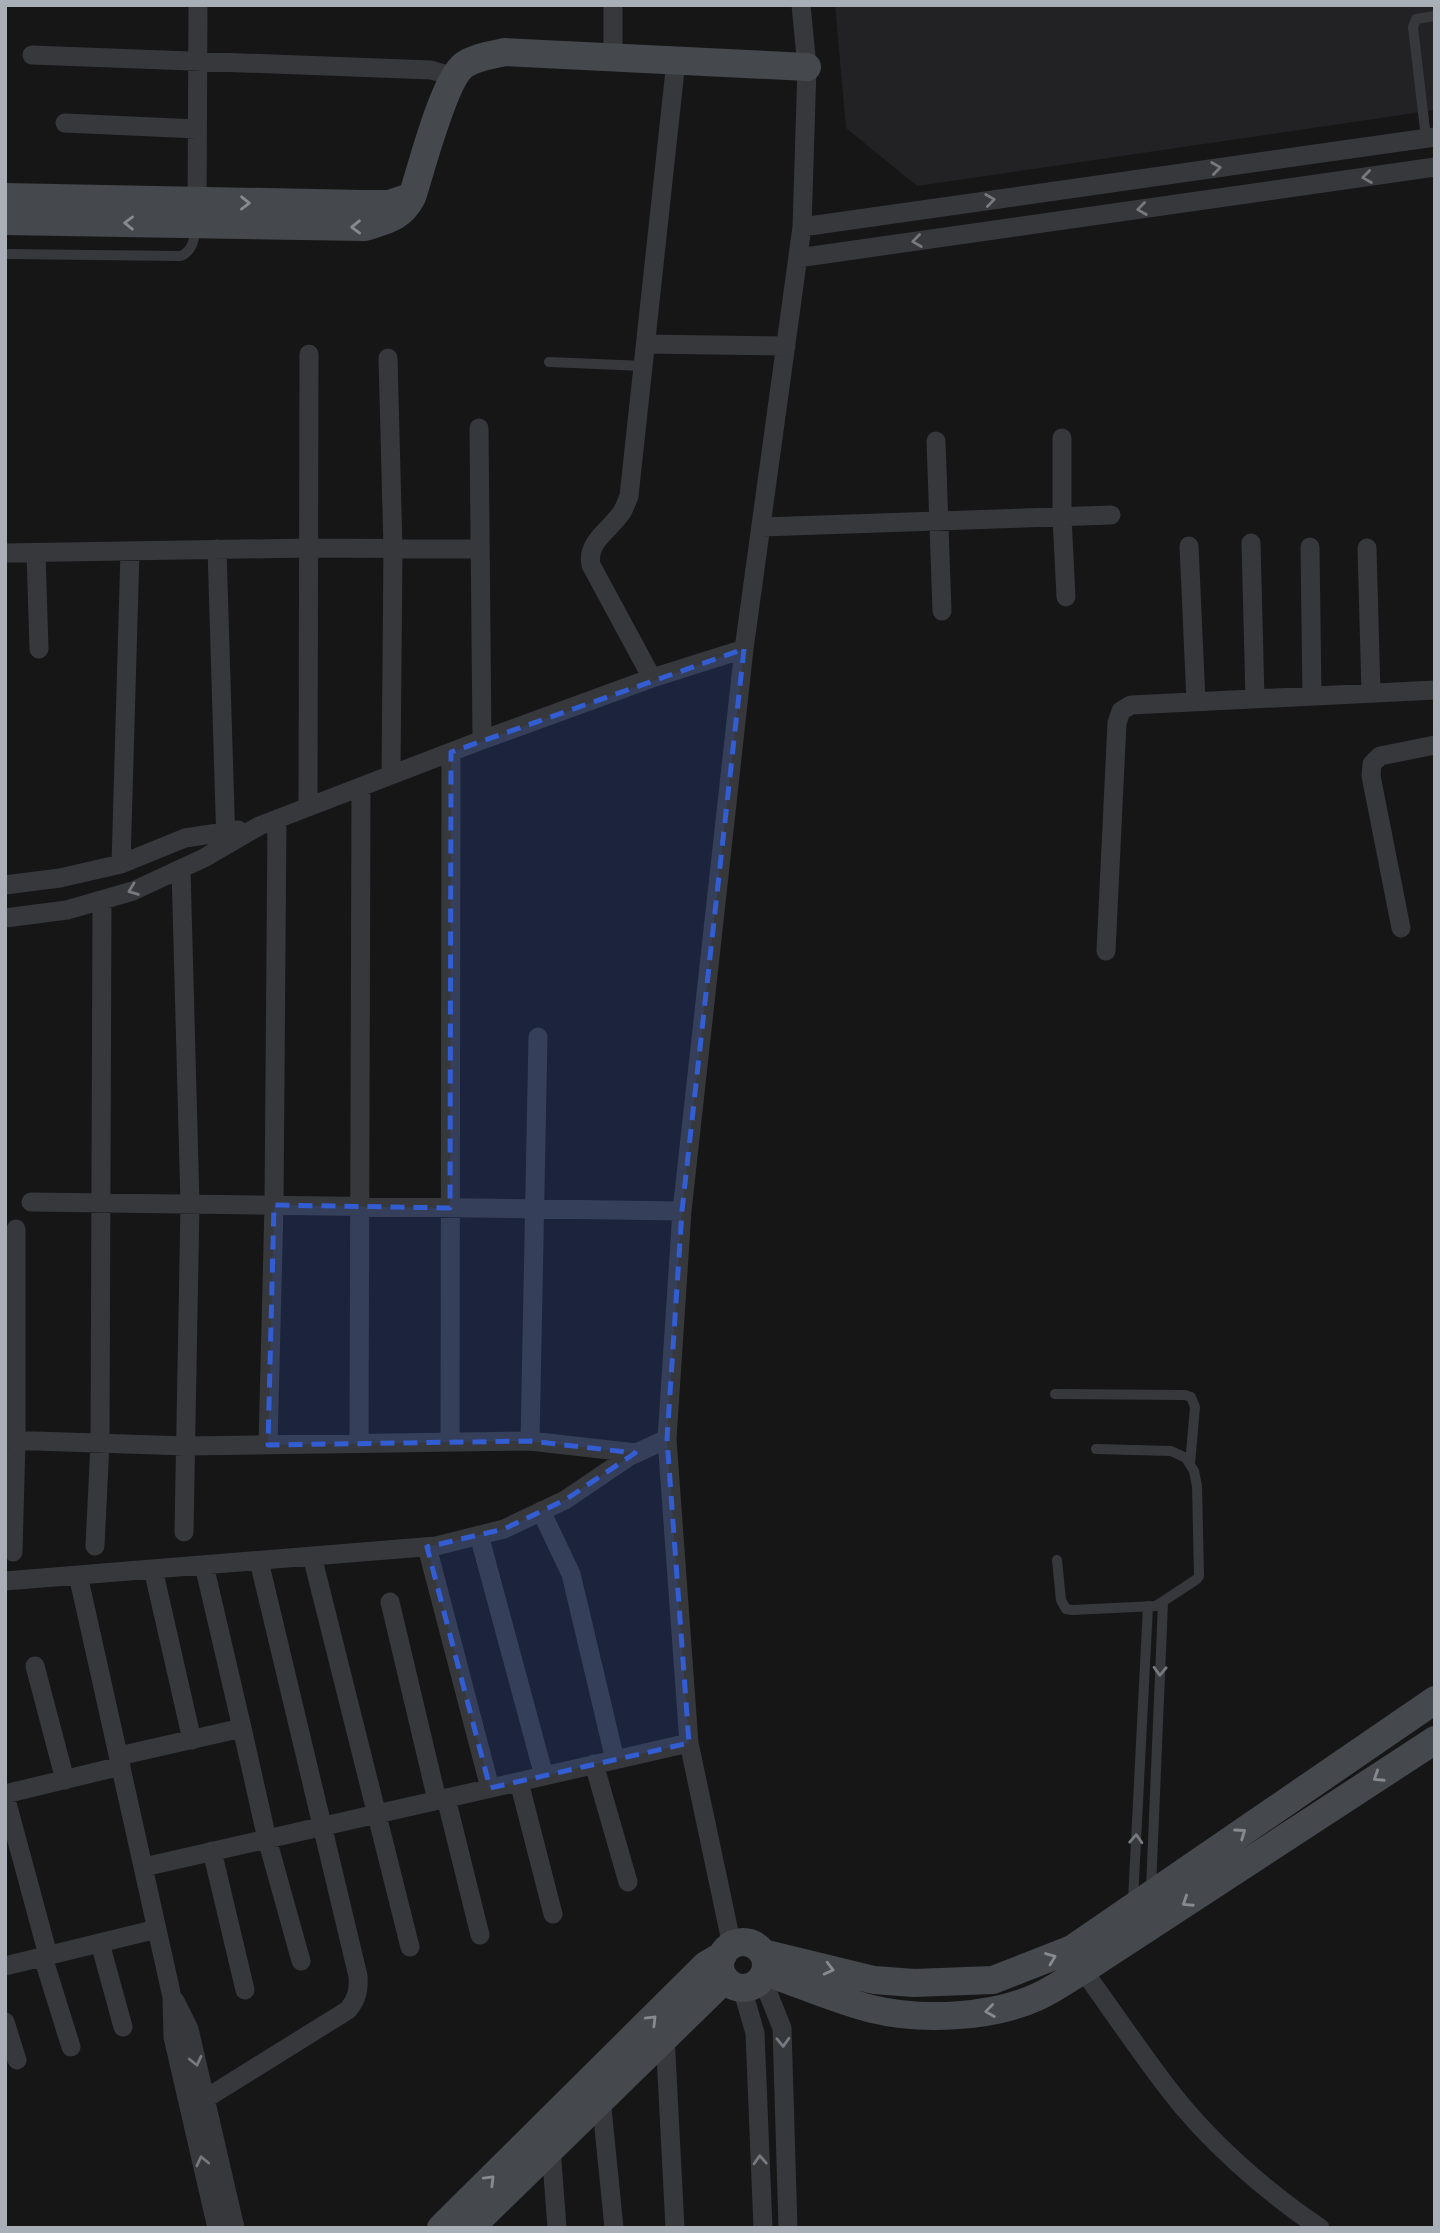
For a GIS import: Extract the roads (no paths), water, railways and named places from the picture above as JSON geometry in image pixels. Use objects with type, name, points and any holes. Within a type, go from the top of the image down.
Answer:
[{"type":"main road","points":[[5,197],[365,227],[405,211],[449,84],[462,66],[481,57],[505,52],[807,67]]},
{"type":"main road","points":[[5,221],[197,213]]},
{"type":"main road","points":[[441,2228],[706,1965],[914,1983],[993,1980],[1072,1950],[1435,1700]]},
{"type":"main road","points":[[744,1967],[872,2009],[907,2015],[953,2015],[1000,2010],[1037,1997],[1083,1970],[1435,1740]]},
{"type":"main road","points":[[470,2228],[665,2035],[744,1967]]},
{"type":"street","points":[[197,213],[198,5]]},
{"type":"street","points":[[613,5],[613,57]]},
{"type":"street","points":[[763,2228],[755,2033],[744,1967],[689,1743],[667,1439],[682,1211],[744,649],[802,227],[807,67],[801,5]]},
{"type":"street","points":[[32,55],[431,70],[454,77]]},
{"type":"street","points":[[652,678],[591,565],[589,555],[592,547],[623,511],[629,496],[676,61]]},
{"type":"street","points":[[65,123],[197,129]]},
{"type":"street","points":[[802,227],[1431,137]]},
{"type":"street","points":[[798,258],[1435,167]]},
{"type":"street","points":[[646,344],[786,346]]},
{"type":"street","points":[[308,807],[309,354]]},
{"type":"street","points":[[388,358],[393,549],[391,775]]},
{"type":"street","points":[[479,428],[482,740]]},
{"type":"street","points":[[1062,438],[1066,597]]},
{"type":"street","points":[[936,441],[942,611]]},
{"type":"street","points":[[761,527],[1111,515]]},
{"type":"street","points":[[1251,544],[1255,698]]},
{"type":"street","points":[[1189,546],[1196,701]]},
{"type":"street","points":[[1310,547],[1312,696]]},
{"type":"street","points":[[5,553],[309,548],[480,550]]},
{"type":"street","points":[[1367,548],[1371,692]]},
{"type":"street","points":[[218,550],[226,839]]},
{"type":"street","points":[[121,864],[130,551]]},
{"type":"street","points":[[36,552],[39,649]]},
{"type":"street","points":[[5,918],[67,910],[132,891],[181,869],[226,839],[268,822],[652,678],[744,649]]},
{"type":"street","points":[[1106,951],[1117,723],[1121,711],[1132,705],[1435,690]]},
{"type":"street","points":[[1402,928],[1371,776],[1372,764],[1380,756],[1435,745]]},
{"type":"street","points":[[450,1442],[451,752]]},
{"type":"street","points":[[359,1443],[361,787]]},
{"type":"street","points":[[268,822],[274,1205],[268,1445]]},
{"type":"street","points":[[5,885],[60,878],[121,864],[185,838],[226,839]]},
{"type":"street","points":[[181,869],[190,1204],[184,1532]]},
{"type":"street","points":[[95,1546],[100,1443],[102,900]]},
{"type":"street","points":[[530,1441],[538,1037]]},
{"type":"street","points":[[31,1202],[682,1211]]},
{"type":"street","points":[[13,1552],[11,1440],[16,1229]]},
{"type":"street","points":[[5,1581],[427,1547],[504,1529],[565,1500],[636,1453],[667,1439]]},
{"type":"street","points":[[11,1440],[186,1446],[530,1441],[636,1453]]},
{"type":"street","points":[[541,1511],[571,1574],[615,1760]]},
{"type":"street","points":[[479,1535],[544,1776]]},
{"type":"street","points":[[427,1547],[490,1788]]},
{"type":"street","points":[[312,1556],[410,1947]]},
{"type":"street","points":[[205,2099],[348,2010],[359,1989],[324,1826],[259,1560]]},
{"type":"street","points":[[204,1565],[267,1839],[301,1961]]},
{"type":"street","points":[[153,1569],[192,1740]]},
{"type":"street","points":[[78,1575],[173,1997],[173,2038],[217,2228]]},
{"type":"street","points":[[390,1602],[441,1799],[480,1935]]},
{"type":"street","points":[[35,1666],[65,1780]]},
{"type":"street","points":[[71,2047],[6,1790],[65,1780],[120,1761],[242,1728]]},
{"type":"street","points":[[144,1867],[689,1743]]},
{"type":"street","points":[[594,1764],[628,1882]]},
{"type":"street","points":[[519,1782],[553,1914]]},
{"type":"street","points":[[212,1852],[245,1990]]},
{"type":"street","points":[[5,1966],[157,1929]]},
{"type":"street","points":[[100,1943],[123,2027]]},
{"type":"street","points":[[744,1967],[782,2028],[788,2228]]},
{"type":"street","points":[[1083,1970],[1177,2099],[1231,2158],[1291,2208],[1320,2228]]},
{"type":"street","points":[[173,1997],[189,2029],[235,2228]]},
{"type":"street","points":[[5,2022],[17,2060]]},
{"type":"street","points":[[665,2035],[675,2228]]},
{"type":"street","points":[[601,2098],[614,2228]]},
{"type":"street","points":[[551,2148],[557,2228]]},
{"type":"lane","points":[[1431,137],[1413,27],[1416,19],[1435,16]]},
{"type":"lane","points":[[5,254],[181,256],[188,253],[194,242],[197,213]]},
{"type":"lane","points":[[550,362],[644,366]]},
{"type":"lane","points":[[1055,1394],[1191,1397],[1195,1407],[1190,1464]]},
{"type":"lane","points":[[1057,1560],[1061,1600],[1066,1609],[1163,1603],[1199,1576],[1197,1486],[1194,1471],[1186,1458],[1171,1451],[1096,1449]]},
{"type":"lane","points":[[1142,1902],[1163,1603]]},
{"type":"lane","points":[[1142,1902],[1148,1606]]}]
